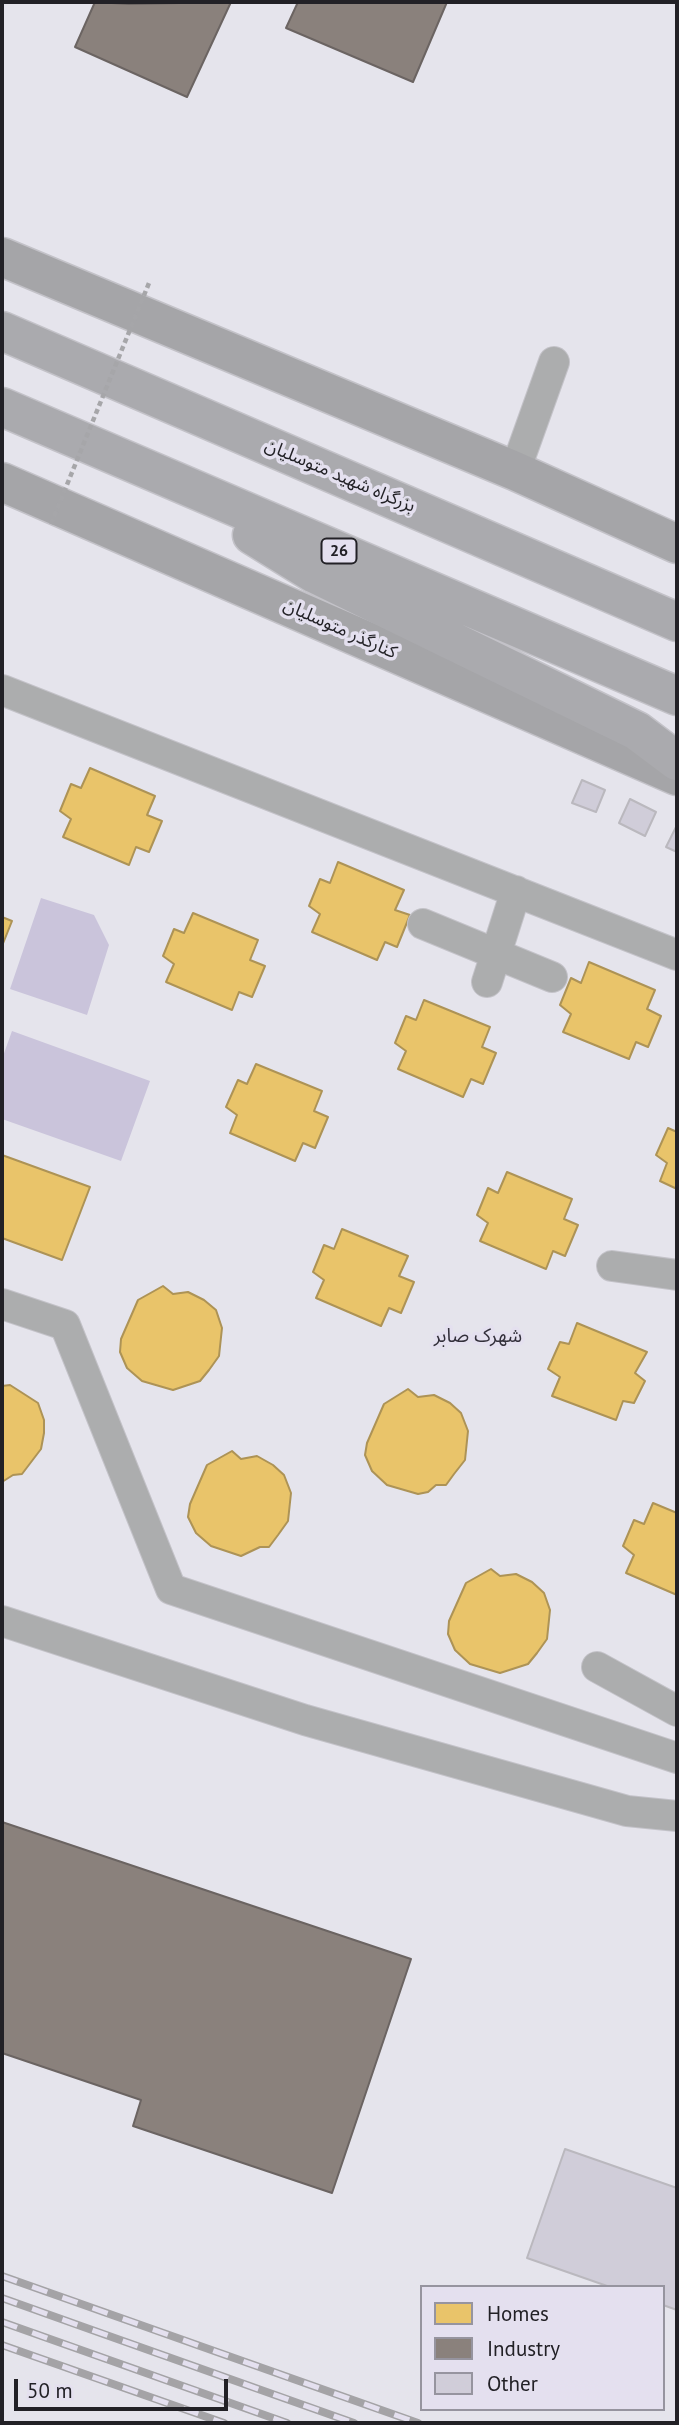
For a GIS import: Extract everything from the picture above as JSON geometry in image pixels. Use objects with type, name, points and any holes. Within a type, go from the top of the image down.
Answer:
[{"type":"highway","name":"بزرگراه شهید متوسلیان","points":[[2,331],[677,622]]},
{"type":"highway","name":"26","points":[[2,407],[677,696]]},
{"type":"highway","points":[[143,467],[315,574],[637,731],[677,761]]},
{"type":"main road","points":[[2,257],[515,471],[677,544]]},
{"type":"main road","name":"کنارگذر متوسلیان","points":[[2,482],[677,776]]},
{"type":"street","points":[[515,471],[554,362]]},
{"type":"street","points":[[2,690],[677,955]]},
{"type":"street","points":[[487,982],[516,891]]},
{"type":"street","points":[[423,924],[552,976]]},
{"type":"street","points":[[612,1266],[677,1275]]},
{"type":"street","points":[[2,1304],[65,1325],[171,1589],[677,1758]]},
{"type":"street","points":[[2,1622],[305,1720],[627,1811],[677,1816]]},
{"type":"street","points":[[597,1667],[677,1711]]},
{"type":"path","points":[[51,524],[149,283]]},
{"type":"shaded area","points":[[41,898],[94,915],[109,945],[87,1015],[10,989]]},
{"type":"shaded area","points":[[12,1031],[150,1081],[121,1161],[2,1119],[2,1059]]},
{"type":"building: Homes","points":[[90,768],[155,796],[147,815],[162,821],[149,852],[136,847],[129,865],[63,837],[71,819],[60,811],[71,784],[81,788]]},
{"type":"building: Homes","points":[[338,862],[404,890],[395,910],[410,915],[397,947],[385,942],[377,960],[312,932],[320,914],[309,906],[320,879],[330,883]]},
{"type":"building: Homes","points":[[193,913],[258,940],[250,960],[265,966],[252,997],[239,992],[232,1010],[166,982],[174,964],[163,956],[174,929],[184,933]]},
{"type":"building: Homes","points":[[2,917],[12,921],[2,946]]},
{"type":"building: Homes","points":[[589,962],[655,990],[647,1009],[661,1016],[648,1047],[636,1042],[629,1059],[563,1032],[571,1014],[560,1005],[571,978],[581,983]]},
{"type":"building: Homes","points":[[424,1000],[490,1027],[482,1047],[496,1053],[483,1084],[471,1079],[463,1097],[398,1069],[406,1051],[395,1043],[406,1016],[416,1020]]},
{"type":"building: Homes","points":[[256,1064],[322,1091],[314,1111],[328,1117],[315,1148],[303,1143],[295,1161],[230,1133],[237,1115],[226,1107],[238,1080],[247,1084]]},
{"type":"building: Homes","points":[[668,1128],[677,1132],[677,1189],[660,1181],[667,1163],[656,1155]]},
{"type":"building: Homes","points":[[2,1155],[90,1187],[62,1260],[2,1238]]},
{"type":"building: Homes","points":[[507,1172],[572,1199],[564,1219],[578,1225],[565,1256],[553,1251],[546,1269],[480,1241],[488,1223],[477,1215],[488,1188],[498,1193]]},
{"type":"building: Homes","points":[[342,1229],[408,1256],[399,1276],[414,1282],[401,1313],[389,1308],[381,1326],[316,1298],[324,1280],[313,1272],[324,1245],[334,1249]]},
{"type":"building: Homes","points":[[163,1286],[173,1294],[188,1292],[204,1300],[216,1310],[222,1328],[219,1356],[209,1370],[200,1381],[173,1390],[142,1381],[127,1368],[120,1352],[121,1339],[138,1300]]},
{"type":"building: Homes","points":[[577,1323],[647,1352],[635,1373],[645,1381],[634,1403],[623,1401],[616,1420],[552,1396],[560,1377],[548,1369],[560,1342],[569,1344]]},
{"type":"building: Homes","points":[[10,1385],[38,1403],[44,1420],[44,1433],[41,1449],[22,1474],[13,1475],[2,1482],[2,1386]]},
{"type":"building: Homes","points":[[408,1389],[418,1397],[434,1395],[450,1403],[461,1413],[468,1431],[465,1460],[446,1485],[436,1485],[428,1492],[418,1494],[387,1485],[372,1471],[365,1455],[367,1443],[384,1404]]},
{"type":"building: Homes","points":[[232,1451],[241,1459],[257,1456],[273,1465],[284,1475],[291,1493],[288,1521],[269,1547],[260,1547],[241,1556],[211,1546],[196,1533],[188,1517],[190,1504],[207,1465]]},
{"type":"building: Homes","points":[[653,1503],[677,1513],[677,1595],[626,1573],[634,1555],[623,1546],[634,1520],[644,1524]]},
{"type":"building: Homes","points":[[491,1569],[500,1576],[516,1574],[532,1582],[544,1593],[550,1610],[547,1639],[537,1653],[528,1664],[500,1673],[470,1664],[455,1650],[448,1634],[449,1621],[466,1583]]},
{"type":"building: Industry","points":[[95,2],[231,2],[187,97],[75,47]]},
{"type":"building: Industry","points":[[298,2],[447,2],[413,82],[286,28]]},
{"type":"building: Industry","points":[[2,1822],[411,1959],[332,2193],[133,2126],[141,2100],[2,2053]]},
{"type":"building: Other","points":[[582,780],[605,790],[596,812],[572,803]]},
{"type":"building: Other","points":[[630,799],[656,812],[645,836],[619,823]]},
{"type":"building: Other","points":[[677,827],[677,852],[666,847]]},
{"type":"building: Other","points":[[565,2149],[677,2188],[677,2310],[665,2306],[665,2285],[604,2285],[527,2258]]},
{"type":"railway","points":[[2,2276],[418,2423]]},
{"type":"railway","points":[[2,2298],[354,2423]]},
{"type":"railway","points":[[2,2322],[287,2423]]},
{"type":"railway","points":[[2,2345],[224,2423]]},
{"type":"district","name":"شهرک صابر","points":[[478,1337]]}]
